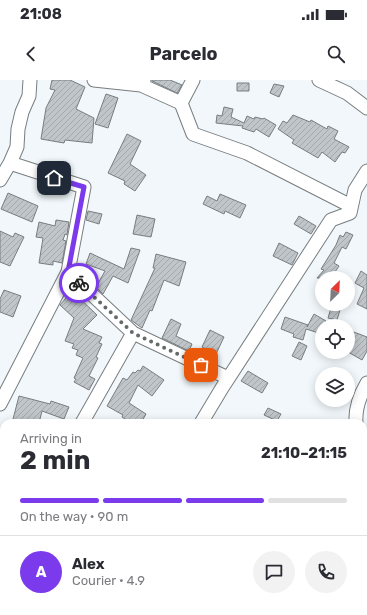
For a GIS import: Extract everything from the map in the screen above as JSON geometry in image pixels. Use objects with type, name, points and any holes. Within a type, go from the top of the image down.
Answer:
[{"type":"street","points":[[0,180],[17,147],[18,129],[22,112],[29,96],[30,80]]},
{"type":"street","points":[[94,80],[142,82],[181,103],[193,134],[247,153],[351,206]]},
{"type":"street","points":[[181,103],[192,80]]},
{"type":"street","points":[[319,80],[347,93],[367,108]]},
{"type":"street","points":[[0,404],[68,272],[84,187],[10,163]]},
{"type":"street","points":[[203,419],[228,378],[331,220],[350,213],[355,190],[367,171]]},
{"type":"street","points":[[68,272],[133,333],[228,378]]},
{"type":"street","points":[[84,419],[133,333]]},
{"type":"street","points":[[356,419],[360,393],[367,383]]},
{"type":"building","points":[[52,80],[70,80],[85,87],[76,109],[94,118],[92,143],[65,140],[64,143],[41,139],[46,108],[55,90],[50,89]]},
{"type":"building","points":[[152,80],[170,80],[182,85],[177,93]]},
{"type":"building","points":[[237,83],[249,83],[249,91],[237,91]]},
{"type":"building","points":[[274,84],[284,86],[279,97],[270,93]]},
{"type":"building","points":[[106,94],[118,98],[108,128],[95,124]]},
{"type":"building","points":[[224,107],[233,109],[231,117],[244,123],[247,116],[254,119],[255,117],[264,118],[276,125],[269,137],[256,129],[254,132],[242,128],[243,126],[216,123],[217,115],[222,116]]},
{"type":"building","points":[[293,115],[310,122],[311,120],[327,129],[328,126],[338,131],[334,139],[349,147],[345,153],[342,152],[335,162],[322,152],[318,158],[292,143],[294,140],[278,129],[283,121],[287,123]]},
{"type":"building","points":[[127,134],[141,141],[130,164],[146,175],[135,191],[124,184],[125,181],[108,173]]},
{"type":"building","points":[[8,193],[38,206],[32,222],[1,209]]},
{"type":"building","points":[[220,194],[246,205],[240,218],[225,211],[224,214],[203,204],[207,196],[217,201]]},
{"type":"building","points":[[88,211],[102,214],[99,224],[86,220]]},
{"type":"building","points":[[137,215],[155,219],[151,237],[133,234]]},
{"type":"building","points":[[299,216],[316,226],[311,234],[294,224]]},
{"type":"building","points":[[56,220],[69,222],[67,235],[65,234],[63,240],[66,241],[62,263],[53,261],[53,265],[39,263],[43,238],[36,237],[39,222],[55,226]]},
{"type":"building","points":[[0,231],[13,237],[15,233],[24,237],[10,266],[0,262]]},
{"type":"building","points":[[346,232],[353,235],[346,249],[342,247],[334,263],[339,266],[336,271],[323,271],[324,270],[321,269],[336,245],[340,235],[343,237]]},
{"type":"building","points":[[279,243],[298,253],[292,265],[273,256]]},
{"type":"building","points":[[131,248],[140,250],[128,283],[113,276],[103,294],[96,287],[105,271],[86,264],[90,253],[124,269]]},
{"type":"building","points":[[156,254],[186,262],[179,286],[164,280],[152,311],[150,310],[142,328],[131,320],[155,268],[153,268]]},
{"type":"building","points":[[361,271],[367,275],[367,309],[357,304],[364,288],[355,283]]},
{"type":"building","points":[[4,290],[21,296],[13,317],[0,312],[0,299]]},
{"type":"building","points":[[72,291],[97,315],[83,329],[102,337],[99,343],[102,344],[96,357],[98,358],[89,376],[95,379],[89,390],[74,382],[76,379],[74,378],[83,358],[76,355],[78,350],[72,348],[74,344],[65,341],[74,318],[60,305]]},
{"type":"building","points":[[330,311],[340,311],[337,319],[328,318]]},
{"type":"building","points":[[314,314],[323,319],[315,319],[315,332],[306,329],[303,340],[293,337],[294,334],[281,329],[285,317],[308,325],[307,327]]},
{"type":"building","points":[[171,319],[181,324],[176,336],[192,344],[189,351],[162,338]]},
{"type":"building","points":[[210,330],[224,337],[216,354],[202,347]]},
{"type":"building","points":[[355,332],[367,337],[367,351],[362,360],[355,356]]},
{"type":"building","points":[[299,342],[307,346],[301,360],[292,356]]},
{"type":"building","points":[[143,366],[164,380],[152,396],[138,385],[129,403],[146,414],[143,419],[125,419],[122,417],[123,415],[107,406],[123,378],[127,380],[133,372],[135,373],[138,370],[140,371]]},
{"type":"building","points":[[248,371],[268,383],[262,393],[241,381]]},
{"type":"building","points":[[19,396],[50,404],[51,401],[69,407],[64,419],[42,411],[40,419],[13,419]]},
{"type":"building","points":[[268,408],[281,414],[278,419],[273,419],[264,415]]},
{"type":"way so far","points":[[79,283],[133,333],[201,365]]},
{"type":"route","points":[[54,178],[84,187],[68,272],[79,283]]}]
